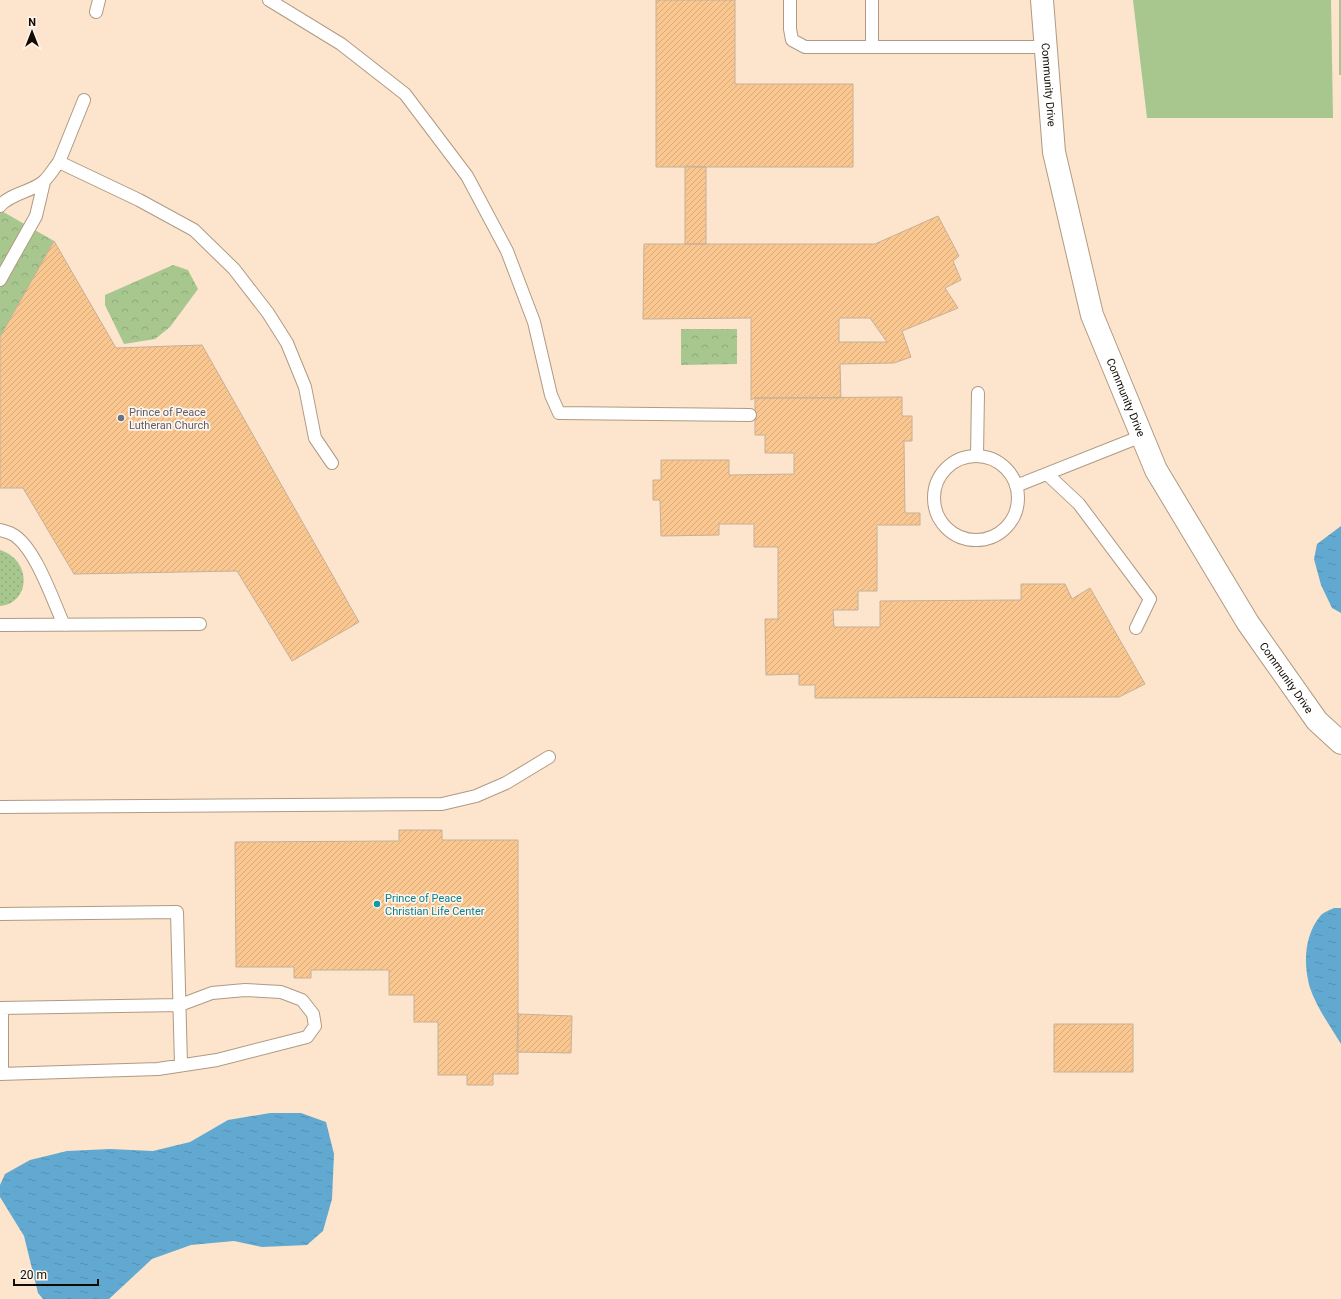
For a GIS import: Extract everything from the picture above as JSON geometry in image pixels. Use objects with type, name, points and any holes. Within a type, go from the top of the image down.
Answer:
[{"type":"street","name":"Community Drive","points":[[1042,0],[1054,152],[1092,315],[1156,470],[1248,623],[1317,721],[1341,743]]},
{"type":"lane","points":[[269,0],[341,44],[405,94],[467,176],[507,251],[534,322],[551,395],[560,413],[750,415]]},
{"type":"lane","points":[[790,0],[790,29],[792,40],[805,47],[1045,47]]},
{"type":"lane","points":[[872,0],[872,47]]},
{"type":"lane","points":[[0,280],[36,216],[44,182],[59,162],[84,100]]},
{"type":"lane","points":[[59,162],[138,200],[194,230],[234,269],[268,313],[287,343],[305,387],[315,438],[332,463]]},
{"type":"lane","points":[[0,206],[3,202],[44,182]]},
{"type":"lane","points":[[977,456],[978,393]]},
{"type":"lane","points":[[1016,486],[1142,436]]},
{"type":"lane","points":[[977,456],[990,459],[1001,465],[1011,474],[1016,486],[1018,500],[1015,514],[1008,526],[997,535],[983,540],[969,540],[956,535],[945,527],[937,515],[934,501],[935,487],[941,475],[950,465],[963,459],[977,456]]},
{"type":"lane","points":[[1047,474],[1079,504],[1150,599],[1136,628]]},
{"type":"lane","points":[[0,530],[12,534],[25,545],[35,561],[64,625]]},
{"type":"lane","points":[[0,625],[200,624]]},
{"type":"lane","points":[[0,807],[442,804],[476,796],[506,783],[549,757]]},
{"type":"lane","points":[[0,914],[177,912],[181,1065]]},
{"type":"lane","points":[[245,990],[281,992],[302,1000],[313,1014],[315,1026],[307,1037],[217,1060],[158,1069],[1,1074],[1,1008],[180,1006],[212,993],[245,990]]},
{"type":"green space","points":[[1133,0],[1331,0],[1333,118],[1147,118]]},
{"type":"green space","points":[[1339,0],[1341,0],[1341,75],[1339,75]]},
{"type":"green space","points":[[0,210],[54,241],[0,337]]},
{"type":"green space","points":[[173,265],[188,270],[198,289],[170,327],[155,339],[124,344],[105,305],[105,295]]},
{"type":"green space","points":[[681,329],[737,329],[737,364],[681,365]]},
{"type":"green space","points":[[0,550],[10,555],[18,563],[22,571],[24,581],[22,590],[18,597],[10,603],[0,606]]},
{"type":"water","points":[[1341,526],[1341,613],[1332,608],[1321,585],[1314,559],[1317,544]]},
{"type":"water","points":[[1334,908],[1341,908],[1341,1044],[1316,1003],[1310,988],[1306,969],[1306,950],[1311,931],[1321,915]]},
{"type":"water","points":[[270,1113],[301,1113],[326,1122],[334,1154],[332,1199],[323,1231],[307,1245],[262,1247],[234,1241],[191,1245],[152,1259],[109,1299],[43,1299],[38,1293],[24,1236],[0,1197],[0,1185],[5,1174],[30,1160],[67,1151],[110,1149],[153,1151],[190,1142],[228,1120]]},
{"type":"building","points":[[656,0],[735,0],[735,84],[853,84],[853,167],[656,167]]},
{"type":"building","points":[[685,166],[706,167],[706,244],[685,244]]},
{"type":"building","points":[[938,216],[959,256],[953,261],[961,280],[945,288],[958,308],[902,331],[911,357],[894,363],[840,364],[841,398],[755,398],[751,400],[751,318],[643,319],[644,244],[875,244]],"holes":[[[839,318],[870,318],[887,342],[839,342]]]},
{"type":"building","name":"Prince of Peace Lutheran Church","points":[[54,241],[116,348],[202,345],[359,622],[292,661],[237,571],[74,574],[23,488],[0,488],[0,337]]},
{"type":"building","points":[[902,397],[902,416],[912,416],[912,441],[904,441],[905,513],[920,513],[920,525],[877,525],[877,591],[858,591],[858,610],[833,610],[834,627],[880,627],[880,601],[1021,600],[1021,584],[1065,584],[1072,599],[1090,588],[1145,684],[1119,697],[815,698],[815,685],[799,685],[799,674],[766,675],[765,619],[778,619],[778,547],[754,547],[754,524],[719,524],[719,535],[661,536],[660,500],[653,500],[653,480],[661,480],[661,460],[729,460],[729,475],[794,474],[794,453],[765,453],[765,435],[755,435],[755,398]]},
{"type":"building","name":"Prince of Peace Christian Life Center","points":[[399,830],[442,830],[442,840],[518,840],[518,1074],[493,1074],[493,1085],[467,1085],[467,1075],[438,1075],[438,1022],[414,1022],[414,995],[389,995],[389,970],[311,970],[311,978],[294,978],[294,967],[236,967],[235,842],[399,841]]},
{"type":"building","points":[[518,1014],[572,1016],[571,1053],[517,1052]]},
{"type":"building","points":[[1054,1024],[1133,1024],[1133,1072],[1054,1072]]},
{"type":"place","name":"Prince of Peace Lutheran Church","points":[[121,418]]},
{"type":"place","name":"Prince of Peace Christian Life Center","points":[[377,904]]}]
